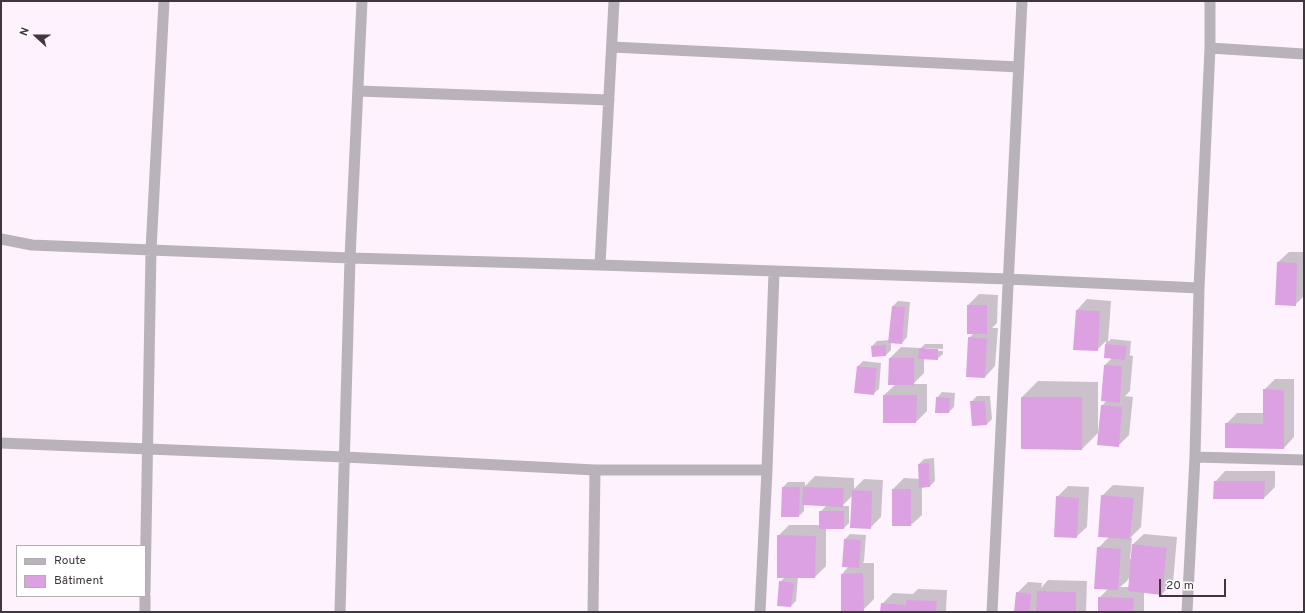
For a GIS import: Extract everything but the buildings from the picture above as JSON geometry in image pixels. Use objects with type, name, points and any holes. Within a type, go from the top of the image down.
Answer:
[{"type":"street","points":[[146,545],[151,250],[164,1]]},
{"type":"street","points":[[340,612],[350,258],[362,1]]},
{"type":"street","points":[[600,265],[614,1]]},
{"type":"street","points":[[992,612],[1022,1]]},
{"type":"street","points":[[1187,612],[1195,457],[1199,288],[1210,48],[1210,1]]},
{"type":"street","points":[[612,47],[1019,67]]},
{"type":"street","points":[[1210,48],[1304,54]]},
{"type":"street","points":[[358,92],[609,100]]},
{"type":"street","points":[[1,239],[32,245],[151,250],[350,258],[1008,279],[1199,288]]},
{"type":"street","points":[[760,612],[774,272]]},
{"type":"street","points":[[1,443],[345,457],[595,470],[767,470]]},
{"type":"street","points":[[1195,457],[1304,460]]},
{"type":"street","points":[[593,612],[595,470]]},
{"type":"street","points":[[145,597],[145,612]]}]
